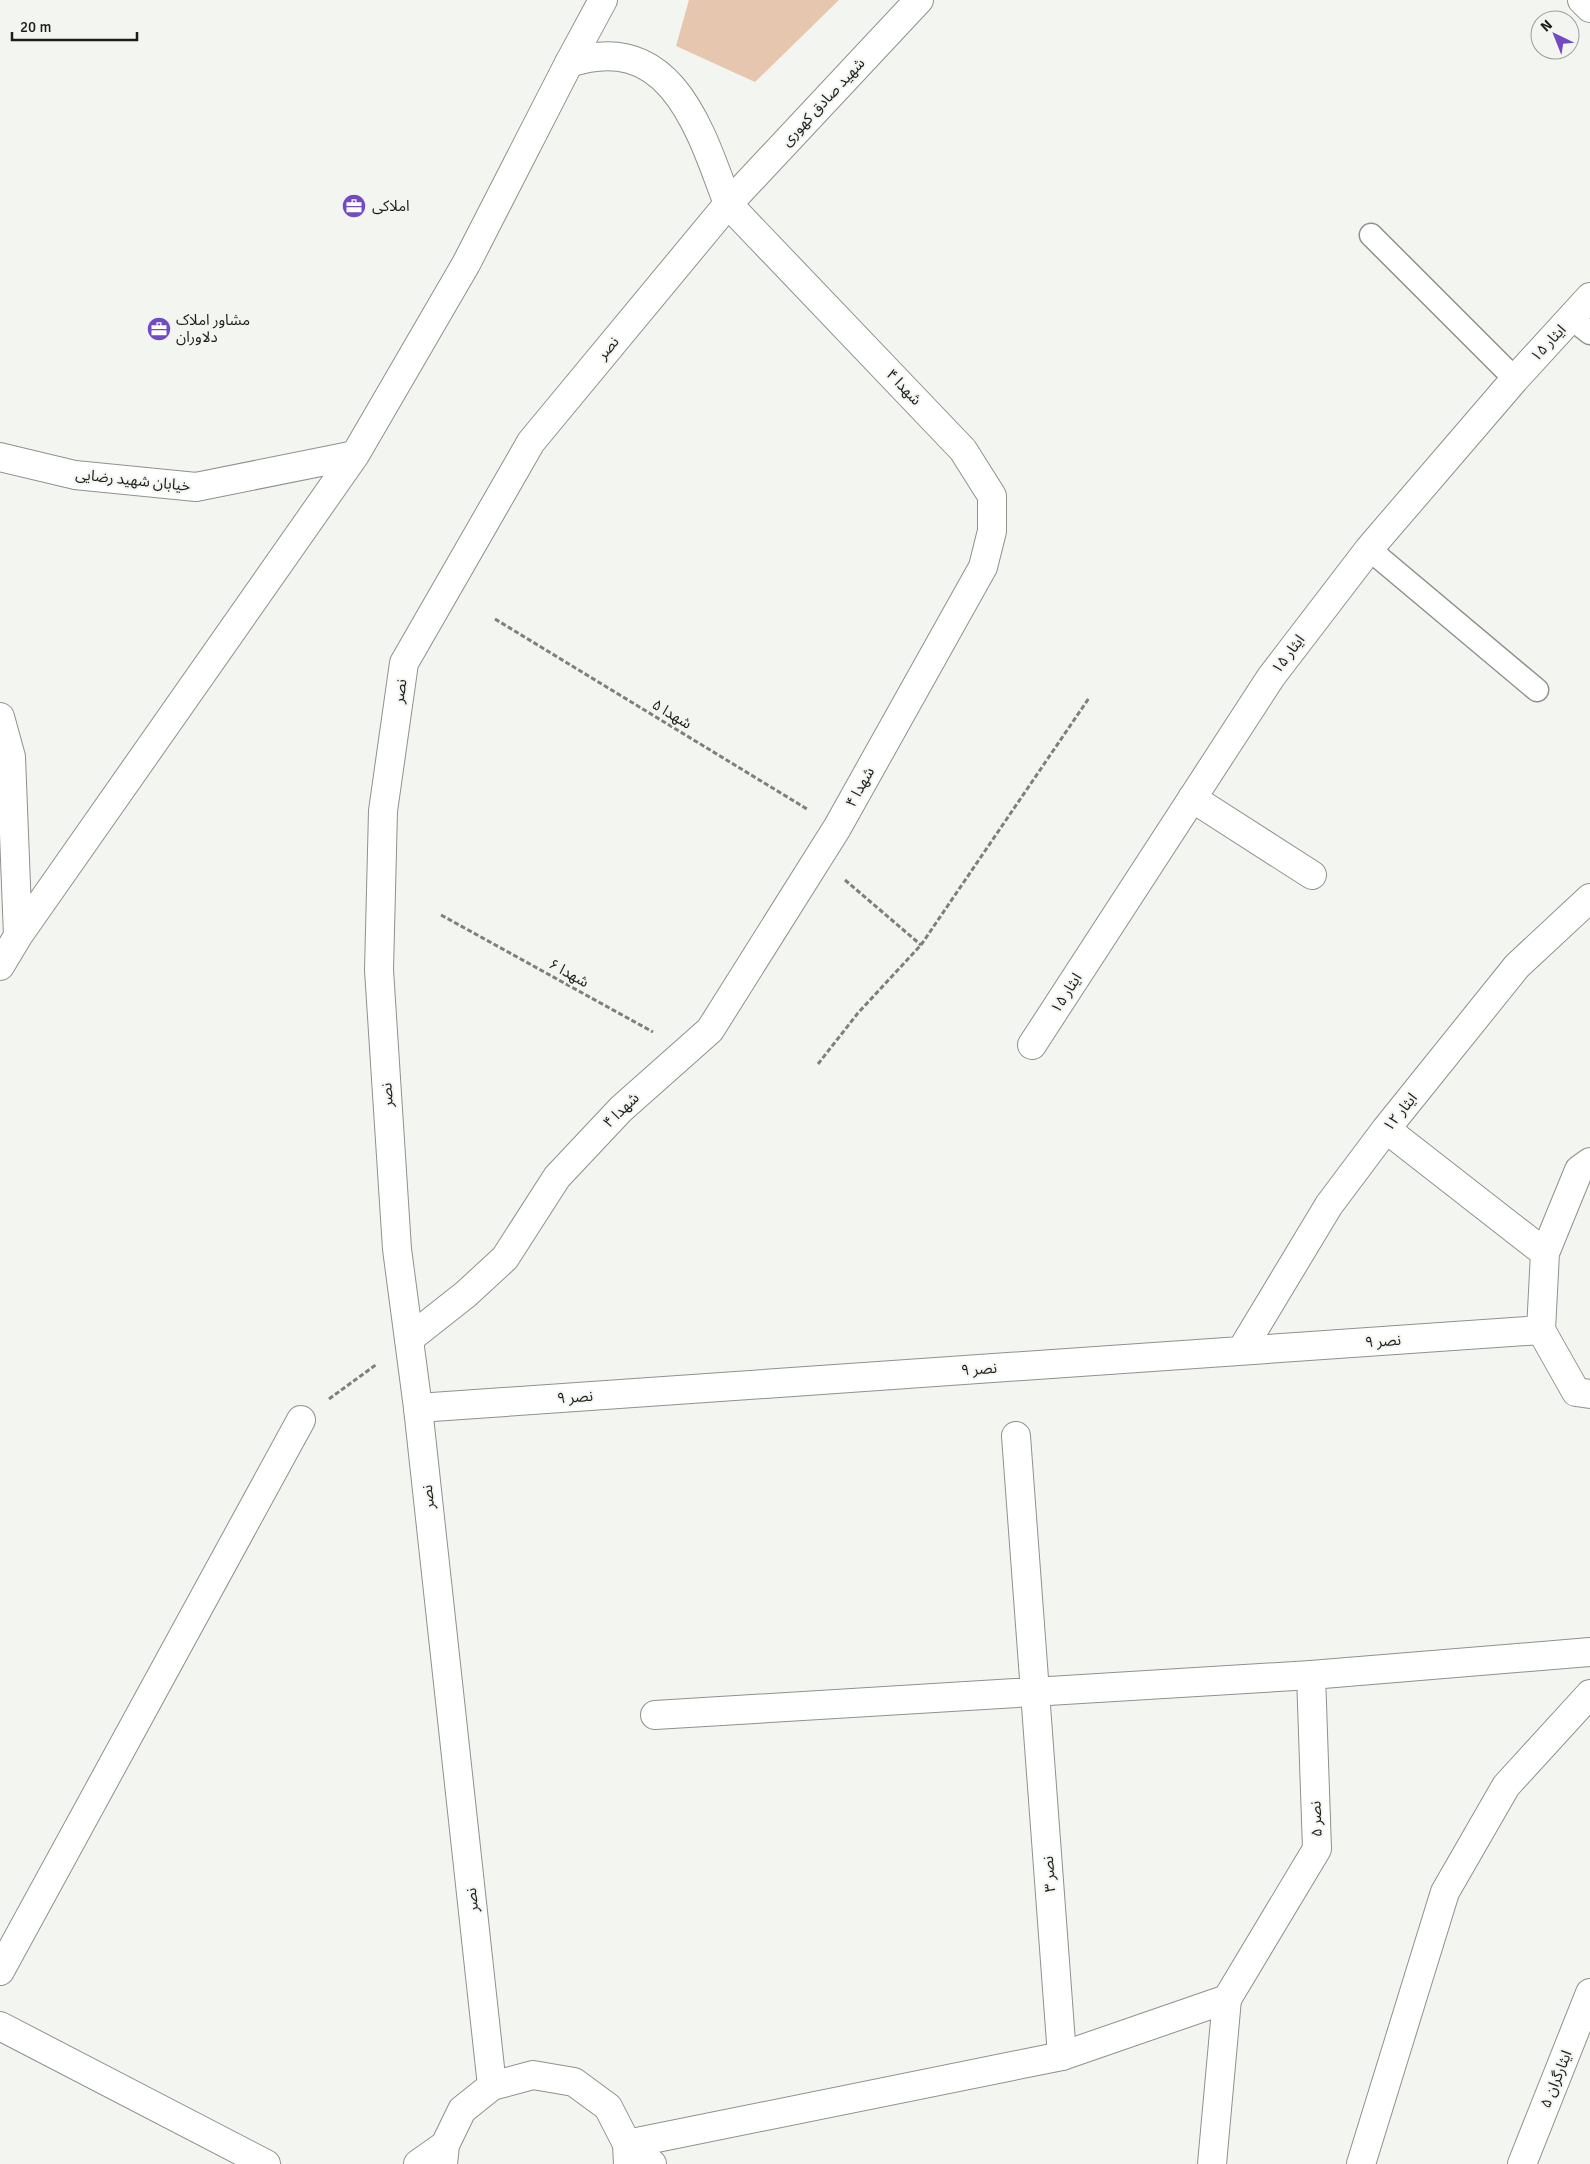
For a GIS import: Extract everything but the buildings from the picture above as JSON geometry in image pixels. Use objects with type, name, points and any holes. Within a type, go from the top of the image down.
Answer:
[{"type":"street","points":[[0,966],[18,936],[355,455],[466,264],[603,0]]},
{"type":"street","name":"شهید صادق کهوری","points":[[728,204],[919,0]]},
{"type":"street","points":[[1582,0],[1590,8]]},
{"type":"street","points":[[569,63],[603,55],[619,56],[636,60],[655,70],[671,84],[706,144],[728,204]]},
{"type":"street","name":"شهدا ۴","points":[[409,1340],[466,1294],[505,1258],[557,1177],[621,1109],[710,1030],[837,828],[983,567],[992,531],[992,496],[964,450],[728,204]]},
{"type":"street","name":"نصر","points":[[492,2086],[418,1408],[397,1249],[379,970],[383,811],[404,663],[531,442],[728,204]]},
{"type":"street","name":"ایثار ۱۵","points":[[1032,1045],[1271,677],[1369,549],[1515,378],[1581,325],[1590,297]]},
{"type":"street","name":"خیابان شهید رضایی","points":[[0,457],[75,474],[196,487],[355,455]]},
{"type":"street","points":[[0,717],[11,757],[18,936]]},
{"type":"street","points":[[1192,798],[1312,875]]},
{"type":"street","name":"ایثار ۱۲","points":[[1241,1351],[1329,1205],[1386,1129],[1517,966],[1590,898]]},
{"type":"street","points":[[1386,1129],[1545,1253]]},
{"type":"street","points":[[1590,1162],[1579,1170],[1545,1253],[1541,1330],[1576,1392],[1590,1394]]},
{"type":"street","name":"نصر ۹","points":[[418,1408],[1541,1330]]},
{"type":"street","points":[[0,1971],[301,1420]]},
{"type":"street","name":"نصر ۳","points":[[1016,1436],[1062,2056]]},
{"type":"street","points":[[655,1715],[1311,1675],[1590,1652]]},
{"type":"street","name":"نصر ۵","points":[[1227,1998],[1317,1850],[1311,1675]]},
{"type":"street","points":[[1361,2164],[1445,1892],[1506,1786],[1590,1694]]},
{"type":"street","name":"ایثارگران ۵","points":[[1522,2164],[1590,1993]]},
{"type":"street","points":[[628,2154],[1062,2056],[1227,1998],[1212,2164]]},
{"type":"street","points":[[0,2026],[266,2164]]},
{"type":"street","points":[[418,2164],[444,2154],[462,2110],[492,2086],[533,2075],[574,2082],[608,2107],[628,2154],[652,2164]]},
{"type":"lane","points":[[1371,235],[1515,378]]},
{"type":"lane","points":[[1369,549],[1537,690]]},
{"type":"path","name":"شهدا ۵","points":[[495,619],[837,828]]},
{"type":"path","points":[[818,1064],[858,1013],[920,945],[1089,698]]},
{"type":"path","points":[[819,857],[920,945]]},
{"type":"path","name":"شهدا ۶","points":[[441,915],[687,1050]]},
{"type":"path","points":[[301,1420],[409,1340]]},
{"type":"shaded area","points":[[689,0],[839,0],[755,82],[676,46]]},
{"type":"place","name":"املاکی","points":[[354,206]]},
{"type":"place","name":"مشاور املاک دلاوران","points":[[159,329]]}]
